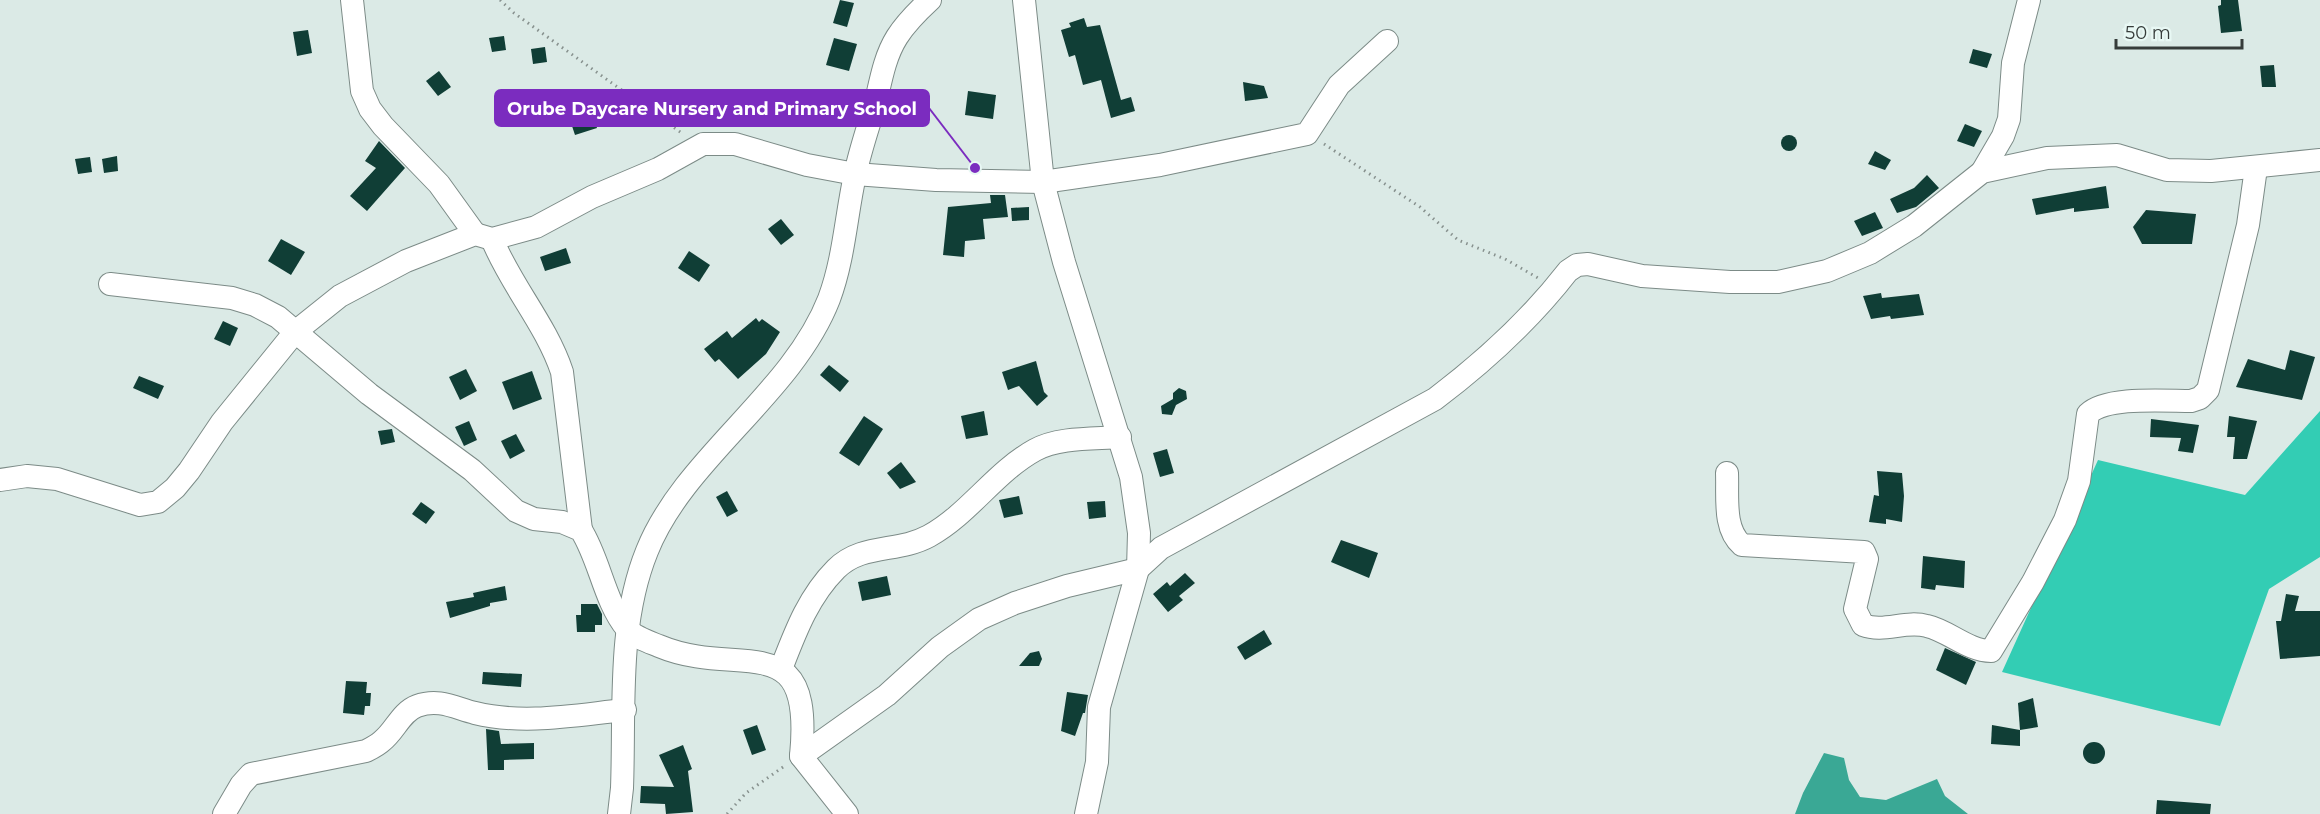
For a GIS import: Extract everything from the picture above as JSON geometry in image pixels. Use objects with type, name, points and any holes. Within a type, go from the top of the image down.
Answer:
[{"type":"street","points":[[352,0],[362,91],[370,109],[383,126],[422,163],[483,236],[554,350],[562,372],[581,530],[613,603],[628,630],[672,652],[720,660],[763,662],[781,669],[796,685],[802,707],[801,756],[848,814]]},
{"type":"street","points":[[619,814],[628,630],[636,585],[647,550],[668,512],[796,358],[816,326],[829,298],[836,273],[855,174],[887,58],[902,31],[930,0]]},
{"type":"street","points":[[1024,0],[1043,182],[1064,262],[1131,477],[1139,533],[1138,569],[1099,707],[1097,762],[1086,814]]},
{"type":"street","points":[[801,756],[887,695],[940,647],[979,619],[1015,603],[1067,585],[1138,569],[1161,548],[1435,399],[1495,349],[1577,265],[1588,264],[1642,276],[1730,282],[1778,282],[1827,271],[1870,253],[1914,226],[1982,172],[2004,136],[2009,119],[2013,63],[2029,0]]},
{"type":"street","points":[[0,480],[27,476],[57,479],[140,505],[158,502],[182,480],[222,422],[296,332],[320,311],[358,285],[406,261],[483,236],[536,226],[592,197],[658,169],[703,144],[735,144],[807,165],[855,174],[936,180],[1043,182],[1160,165],[1307,134],[1339,85],[1387,41]]},
{"type":"street","points":[[1982,172],[2047,158],[2098,154],[2117,155],[2168,170],[2256,168],[2320,160]]},
{"type":"street","points":[[1727,473],[1731,529],[1735,539],[1742,545],[1864,552],[1867,559],[1855,609],[1863,625],[1880,629],[1901,625],[1926,626],[1973,648],[1991,651],[2033,582],[2065,520],[2079,481],[2088,414],[2095,407],[2109,403],[2191,401],[2200,398],[2208,390],[2248,225],[2256,168]]},
{"type":"street","points":[[110,284],[232,298],[270,313],[369,394],[472,470],[516,512],[534,519],[562,522],[581,530]]},
{"type":"street","points":[[781,669],[799,622],[813,597],[850,556],[927,538],[947,525],[1018,461],[1037,449],[1060,442],[1120,437]]},
{"type":"street","points":[[1139,533],[1161,548]]},
{"type":"street","points":[[224,814],[240,785],[251,774],[366,751],[381,742],[406,713],[417,706],[434,702],[453,704],[473,712],[505,719],[625,710]]},
{"type":"path","points":[[500,0],[514,13],[675,130],[703,144]]},
{"type":"path","points":[[1307,134],[1420,207],[1458,240],[1505,259],[1555,288]]},
{"type":"path","points":[[727,814],[761,781],[801,756]]},
{"type":"shaded area","points":[[2320,411],[2320,557],[2269,589],[2220,726],[2002,672],[2098,460],[2245,495]]},
{"type":"shaded area","points":[[1824,753],[1844,758],[1849,780],[1860,797],[1886,800],[1937,779],[1945,796],[1968,814],[1795,814]]},
{"type":"building","points":[[840,0],[854,3],[847,27],[833,23]]},
{"type":"building","points":[[2221,0],[2238,0],[2242,31],[2221,33],[2218,6],[2221,5]]},
{"type":"building","points":[[1084,18],[1087,27],[1100,25],[1121,100],[1131,97],[1135,111],[1111,118],[1101,80],[1083,85],[1075,55],[1069,57],[1061,30],[1071,27],[1069,23]]},
{"type":"building","points":[[308,30],[312,53],[297,56],[293,32]]},
{"type":"building","points":[[504,36],[506,50],[492,52],[489,38]]},
{"type":"building","points":[[834,38],[857,44],[849,71],[826,65]]},
{"type":"building","points":[[545,47],[547,62],[533,64],[531,49]]},
{"type":"building","points":[[1973,49],[1992,54],[1987,68],[1969,63]]},
{"type":"building","points":[[2274,65],[2276,87],[2262,87],[2260,66]]},
{"type":"building","points":[[439,71],[451,87],[438,96],[426,81]]},
{"type":"building","points":[[1243,82],[1264,86],[1268,98],[1245,101]]},
{"type":"building","points":[[968,91],[996,95],[993,119],[965,115]]},
{"type":"building","points":[[594,93],[601,117],[594,119],[597,128],[575,135],[566,108],[572,106],[570,100]]},
{"type":"building","points":[[1965,124],[1982,131],[1974,147],[1957,141]]},
{"type":"building","points":[[1786,135],[1792,135],[1797,143],[1795,149],[1786,151],[1781,146],[1781,140]]},
{"type":"building","points":[[379,141],[405,168],[367,211],[350,196],[376,168],[365,161]]},
{"type":"building","points":[[1875,151],[1891,160],[1885,170],[1868,164]]},
{"type":"building","points":[[117,156],[118,171],[104,173],[102,159]]},
{"type":"building","points":[[90,157],[92,172],[78,174],[75,159]]},
{"type":"building","points":[[1927,175],[1939,188],[1916,207],[1897,213],[1890,199],[1914,188]]},
{"type":"building","points":[[2106,186],[2109,208],[2074,212],[2074,208],[2036,215],[2032,199]]},
{"type":"building","points":[[990,195],[1005,195],[1008,217],[983,219],[985,239],[965,241],[964,257],[943,255],[948,207],[991,203]]},
{"type":"building","points":[[1029,207],[1029,220],[1012,221],[1011,208]]},
{"type":"building","points":[[2146,210],[2196,214],[2192,244],[2142,244],[2133,227]]},
{"type":"building","points":[[1875,212],[1883,228],[1862,236],[1854,221]]},
{"type":"building","points":[[781,219],[794,235],[781,245],[768,229]]},
{"type":"building","points":[[281,239],[305,252],[291,275],[268,261]]},
{"type":"building","points":[[566,248],[571,263],[545,271],[540,257]]},
{"type":"building","points":[[689,251],[710,265],[699,282],[678,268]]},
{"type":"building","points":[[1881,293],[1882,298],[1919,294],[1924,315],[1871,319],[1863,296]]},
{"type":"building","points":[[756,318],[759,322],[762,319],[780,332],[766,354],[738,379],[719,359],[715,362],[704,349],[727,331],[732,338]]},
{"type":"building","points":[[223,321],[238,328],[230,346],[214,339]]},
{"type":"building","points":[[2290,350],[2315,357],[2302,400],[2236,387],[2248,359],[2285,370]]},
{"type":"building","points":[[1036,361],[1044,392],[1048,396],[1037,406],[1019,386],[1008,390],[1002,372]]},
{"type":"building","points":[[829,365],[849,381],[840,392],[820,375]]},
{"type":"building","points":[[466,369],[477,391],[460,400],[449,377]]},
{"type":"building","points":[[532,371],[542,399],[513,410],[502,382]]},
{"type":"building","points":[[139,376],[164,386],[158,399],[133,388]]},
{"type":"building","points":[[1179,388],[1186,391],[1187,399],[1176,405],[1172,415],[1162,414],[1161,406],[1173,399],[1173,393]]},
{"type":"building","points":[[984,411],[988,435],[966,439],[961,416]]},
{"type":"building","points":[[864,416],[883,429],[859,466],[839,453]]},
{"type":"building","points":[[2229,416],[2257,421],[2247,459],[2233,459],[2235,437],[2227,437]]},
{"type":"building","points":[[2151,419],[2199,425],[2193,453],[2178,451],[2181,438],[2150,437]]},
{"type":"building","points":[[469,421],[477,440],[464,446],[455,427]]},
{"type":"building","points":[[392,429],[395,442],[381,445],[378,431]]},
{"type":"building","points":[[516,434],[525,451],[510,459],[501,441]]},
{"type":"building","points":[[1167,449],[1174,473],[1160,477],[1153,453]]},
{"type":"building","points":[[901,462],[916,482],[900,489],[887,473]]},
{"type":"building","points":[[1877,471],[1902,473],[1904,496],[1902,522],[1886,519],[1886,524],[1869,522],[1874,495],[1879,496]]},
{"type":"building","points":[[727,491],[738,511],[727,517],[716,497]]},
{"type":"building","points":[[1019,496],[1023,514],[1004,518],[999,500]]},
{"type":"building","points":[[1105,501],[1106,517],[1089,519],[1087,502]]},
{"type":"building","points":[[421,502],[435,512],[426,524],[412,514]]},
{"type":"building","points":[[1341,540],[1378,553],[1369,578],[1331,562]]},
{"type":"building","points":[[1923,556],[1965,561],[1964,588],[1936,585],[1935,590],[1921,588]]},
{"type":"building","points":[[1185,573],[1195,583],[1179,596],[1183,600],[1168,612],[1153,594],[1167,582],[1170,586]]},
{"type":"building","points":[[887,576],[891,595],[862,601],[858,582]]},
{"type":"building","points":[[505,586],[507,600],[490,603],[490,606],[450,618],[446,602],[474,597],[473,593]]},
{"type":"building","points":[[2286,594],[2299,596],[2295,611],[2320,611],[2320,656],[2280,659],[2276,621],[2281,621]]},
{"type":"building","points":[[581,604],[597,604],[602,614],[602,625],[595,625],[595,632],[577,632],[576,615],[581,615]]},
{"type":"building","points":[[1264,630],[1272,644],[1245,660],[1237,647]]},
{"type":"building","points":[[1945,648],[1976,662],[1966,685],[1936,670]]},
{"type":"building","points":[[1039,651],[1042,659],[1039,666],[1019,666],[1030,653]]},
{"type":"building","points":[[483,672],[522,674],[521,687],[482,684]]},
{"type":"building","points":[[346,681],[367,682],[366,693],[371,693],[370,706],[365,706],[364,715],[343,713]]},
{"type":"building","points":[[1067,692],[1088,695],[1085,713],[1083,713],[1075,736],[1061,731]]},
{"type":"building","points":[[2033,698],[2038,727],[2020,730],[2018,703]]},
{"type":"building","points":[[757,725],[766,750],[752,755],[743,730]]},
{"type":"building","points":[[1992,725],[2020,730],[2020,746],[1991,744]]},
{"type":"building","points":[[486,729],[499,731],[501,744],[534,743],[534,759],[504,760],[504,770],[488,770]]},
{"type":"building","points":[[2094,742],[2104,749],[2105,753],[2098,763],[2094,764],[2084,757],[2083,753],[2090,743]]},
{"type":"building","points":[[683,745],[692,769],[688,771],[693,812],[666,814],[665,804],[640,803],[641,786],[674,787],[659,755]]},
{"type":"building","points":[[2157,800],[2211,804],[2210,814],[2156,814]]},
{"type":"place","name":"Orube Daycare Nursery and Primary School","points":[[975,168]]}]
